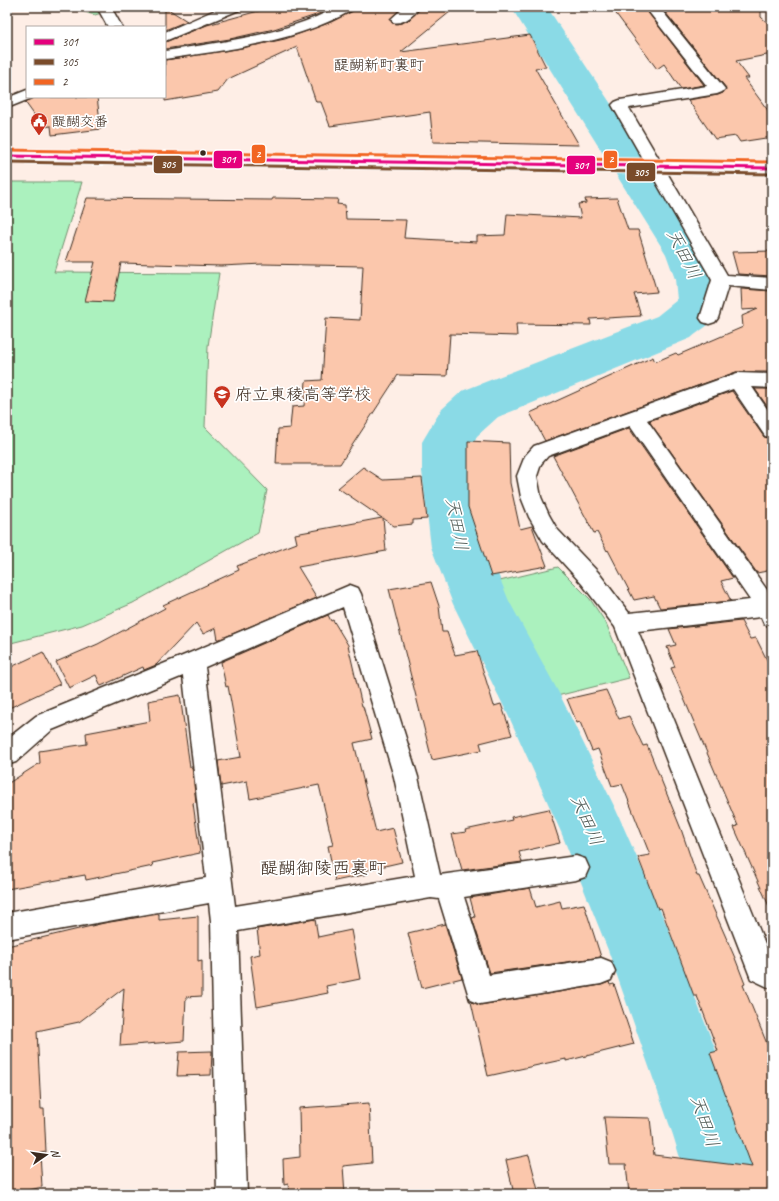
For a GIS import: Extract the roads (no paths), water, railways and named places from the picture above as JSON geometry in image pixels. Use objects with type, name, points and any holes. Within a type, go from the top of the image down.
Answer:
[{"type":"street","points":[[104,7],[114,26]]},
{"type":"street","points":[[166,37],[234,7]]},
{"type":"street","points":[[166,55],[224,46],[278,33],[318,21],[347,7]]},
{"type":"street","points":[[398,19],[413,7]]},
{"type":"street","points":[[652,7],[718,89],[620,104],[721,280],[709,318]]},
{"type":"street","points":[[7,103],[26,95]]},
{"type":"street","points":[[7,156],[772,168]]},
{"type":"street","points":[[721,280],[772,284]]},
{"type":"street","points":[[738,380],[772,431]]},
{"type":"street","points":[[772,381],[738,380],[541,451],[532,460],[527,476],[531,497],[539,517],[550,535],[590,578],[624,623],[760,970],[772,976]]},
{"type":"street","points":[[634,417],[770,611]]},
{"type":"street","points":[[7,754],[44,723],[193,662],[350,594],[439,887],[480,990],[600,971]]},
{"type":"street","points":[[624,623],[770,611]]},
{"type":"street","points":[[193,662],[224,921],[232,1194]]},
{"type":"street","points":[[224,921],[439,887],[576,868]]},
{"type":"street","points":[[7,926],[221,888]]},
{"type":"waterway","name":"天田川","points":[[529,7],[688,254],[698,279],[700,306],[674,327],[480,404],[459,423],[448,442],[448,471],[459,547],[482,604],[538,714],[593,831],[643,950],[711,1135],[730,1194]]},
{"type":"place","name":"醍醐交番","points":[[39,136]]},
{"type":"place","name":"府立東稜高等学校","points":[[222,409]]},
{"type":"district","name":"醍醐新町裏町","points":[[379,65]]},
{"type":"district","name":"醍醐御陵西裏町","points":[[323,868]]}]
